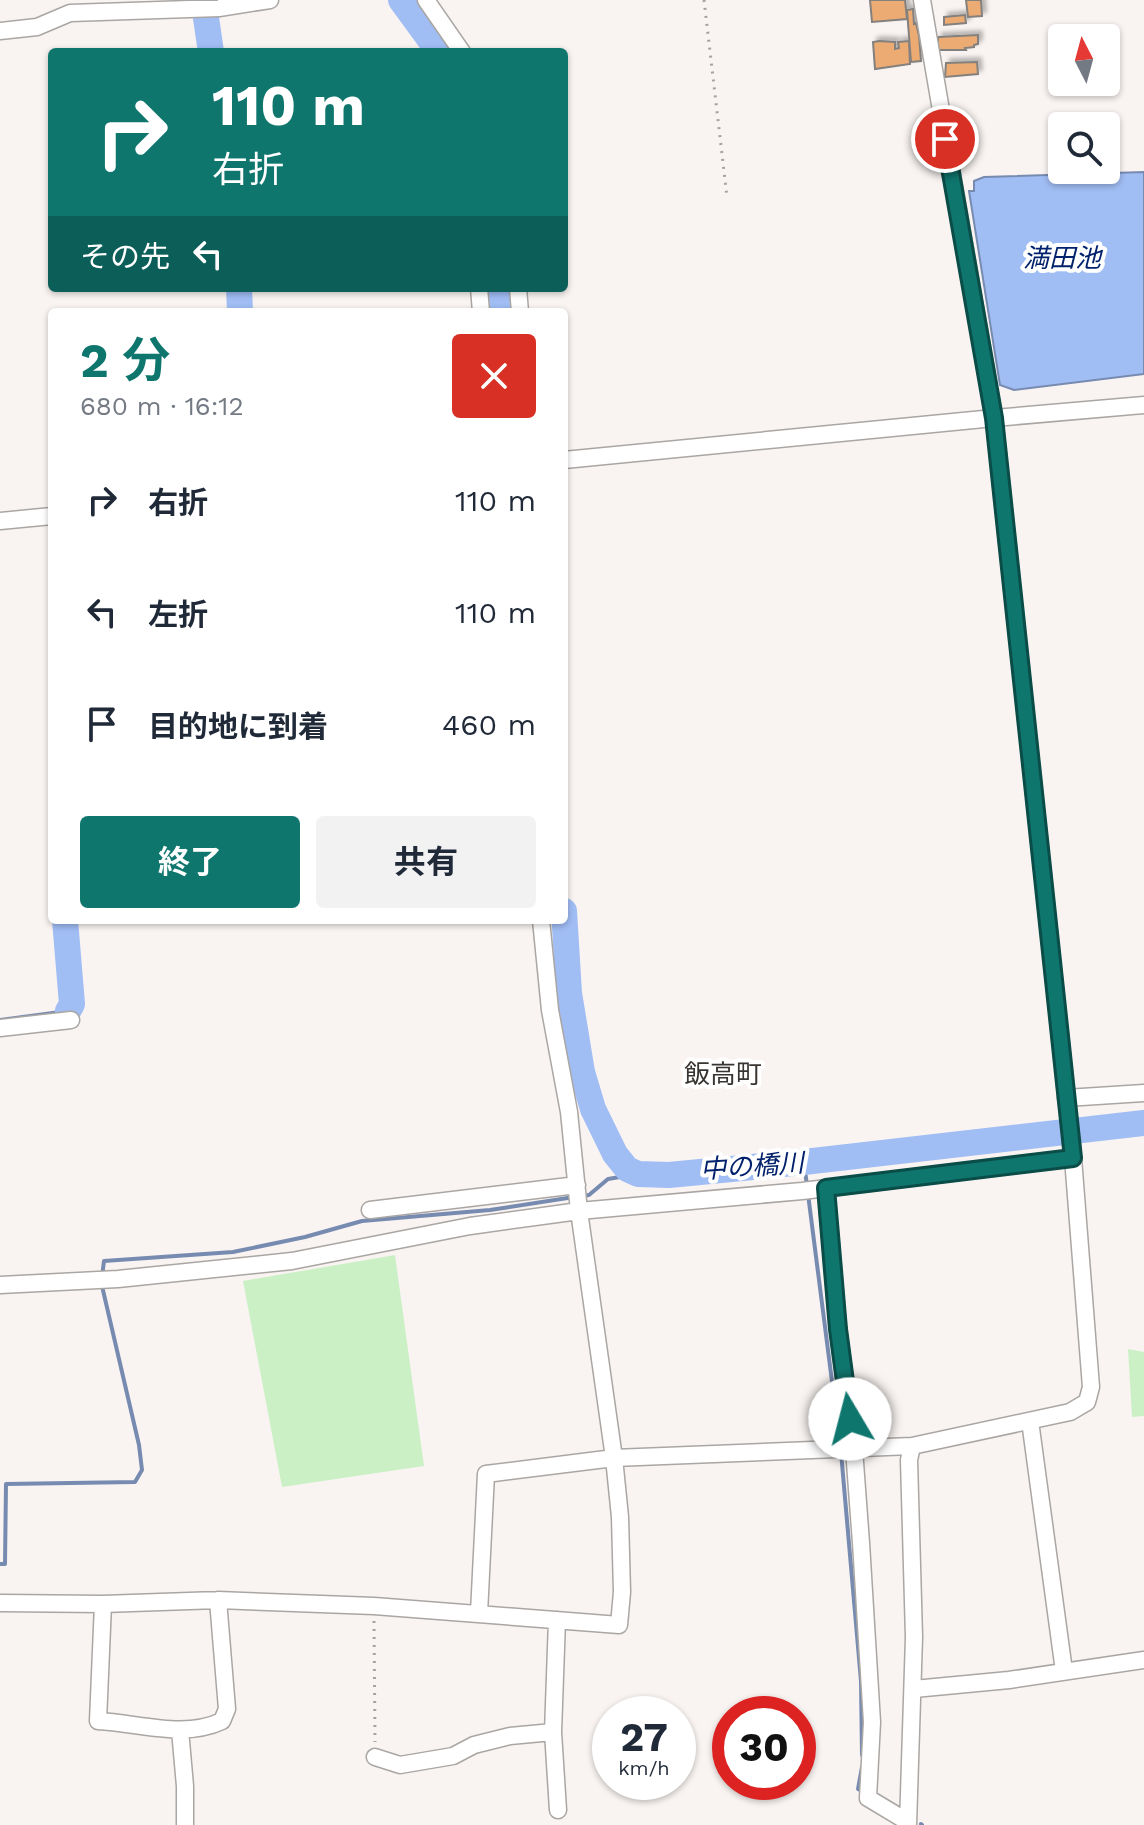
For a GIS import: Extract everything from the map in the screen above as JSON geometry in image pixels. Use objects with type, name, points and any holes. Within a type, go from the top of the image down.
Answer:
[{"type":"street","points":[[0,31],[37,27],[70,13],[219,8],[270,0]]},
{"type":"street","points":[[426,0],[459,48]]},
{"type":"street","points":[[479,1613],[486,1474],[614,1458],[912,1446],[1070,1412],[1087,1402],[1091,1387],[1073,1158],[994,418],[922,0]]},
{"type":"street","points":[[568,460],[1144,405]]},
{"type":"street","points":[[0,521],[48,516]]},
{"type":"street","points":[[0,1603],[103,1604],[218,1600],[374,1606],[619,1625],[622,1592],[620,1517],[614,1458],[569,1112],[550,1010],[541,924]]},
{"type":"street","points":[[0,1028],[71,1020]]},
{"type":"street","points":[[1067,1105],[1144,1093]]},
{"type":"street","points":[[0,1285],[118,1279],[292,1261],[469,1213],[578,1198],[815,1189],[1073,1158]]},
{"type":"street","points":[[815,1189],[838,1329],[872,1722],[868,1798],[908,1824]]},
{"type":"street","points":[[370,1210],[469,1213],[578,1198]]},
{"type":"street","points":[[1030,1421],[1064,1671]]},
{"type":"street","points":[[908,1824],[914,1689],[909,1460],[912,1446]]},
{"type":"street","points":[[103,1604],[98,1721],[180,1730],[222,1721],[227,1709],[218,1600]]},
{"type":"street","points":[[557,1620],[553,1732],[558,1810]]},
{"type":"street","points":[[914,1689],[1009,1680],[1144,1660]]},
{"type":"street","points":[[180,1730],[185,1825]]},
{"type":"street","points":[[375,1757],[400,1765],[453,1756],[474,1745],[510,1736],[553,1732]]},
{"type":"path","points":[[704,0],[727,197]]},
{"type":"path","points":[[374,1606],[375,1757]]},
{"type":"green space","points":[[395,1255],[424,1466],[282,1487],[243,1281]]},
{"type":"green space","points":[[1128,1349],[1144,1352],[1144,1416],[1132,1417]]},
{"type":"water","name":"満田池","points":[[1144,172],[1144,374],[1014,390],[1000,385],[969,191],[974,191],[974,181],[984,177],[1048,175],[1048,184],[1120,184],[1120,173]]},
{"type":"building","points":[[870,0],[905,0],[907,19],[872,22]]},
{"type":"building","points":[[966,0],[981,0],[982,16],[968,17]]},
{"type":"building","points":[[913,9],[921,61],[911,62],[907,10]]},
{"type":"building","points":[[965,15],[966,23],[944,25],[944,17]]},
{"type":"building","points":[[978,35],[978,44],[966,50],[938,50],[938,37]]},
{"type":"building","points":[[909,41],[910,64],[875,69],[873,42],[895,42],[895,49],[899,48],[898,42]]},
{"type":"building","points":[[977,62],[978,74],[945,77],[946,63]]},
{"type":"waterway","points":[[209,0],[206,18],[210,48]]},
{"type":"waterway","name":"中の橋川","points":[[401,0],[436,48]]},
{"type":"waterway","points":[[239,292],[240,308]]},
{"type":"waterway","name":"中の橋川","points":[[500,292],[502,308]]},
{"type":"waterway","points":[[65,924],[72,1004],[68,1011]]},
{"type":"waterway","name":"中の橋川","points":[[565,924],[569,993],[582,1072],[593,1109],[615,1154],[627,1169],[638,1174],[669,1175],[804,1162],[1144,1123]]},
{"type":"waterway","points":[[0,1020],[68,1011]]},
{"type":"waterway","points":[[804,1162],[807,1186]]},
{"type":"waterway","points":[[583,1196],[589,1195],[608,1179],[638,1174]]},
{"type":"waterway","points":[[808,1194],[840,1444]]},
{"type":"waterway","points":[[102,1277],[104,1261],[233,1252],[362,1221],[490,1210],[574,1197]]},
{"type":"waterway","points":[[0,1564],[5,1564],[6,1484],[135,1482],[142,1470],[102,1286]]},
{"type":"waterway","points":[[841,1452],[861,1681],[862,1755]]},
{"type":"waterway","points":[[862,1767],[858,1789],[862,1791]]},
{"type":"district","name":"飯高町","points":[[723,1074]]},
{"type":"route","points":[[850,1419],[838,1329],[826,1188],[1073,1158],[994,418],[945,139]]}]
